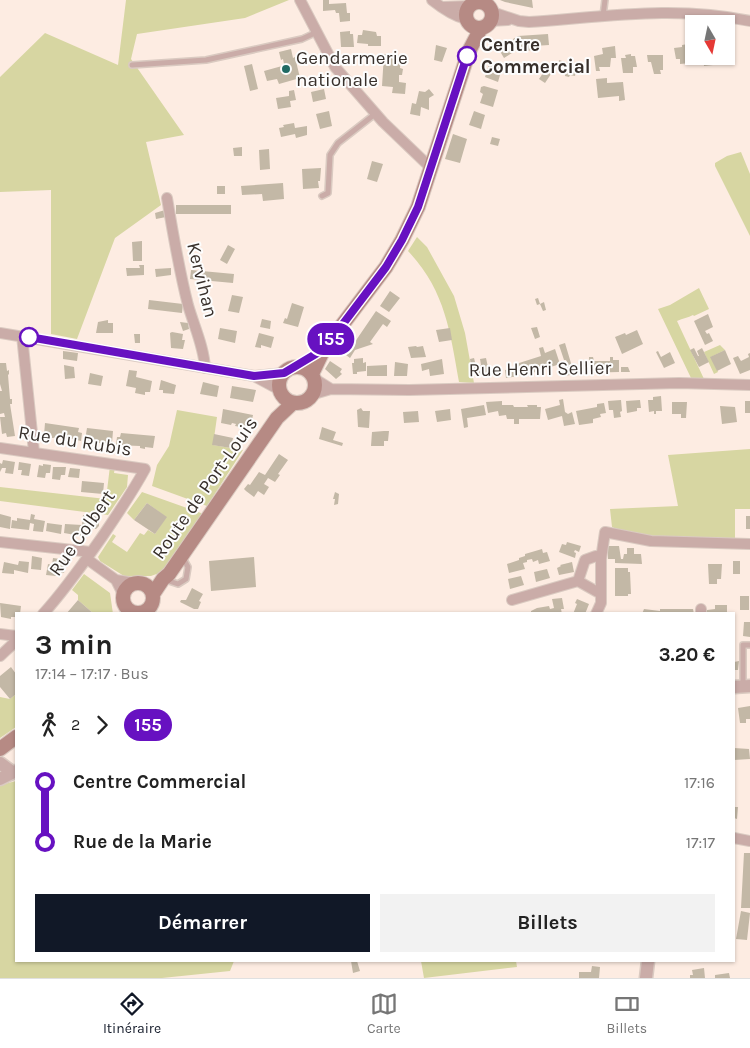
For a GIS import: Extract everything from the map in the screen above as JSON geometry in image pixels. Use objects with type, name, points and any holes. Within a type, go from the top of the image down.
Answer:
[{"type":"main road","points":[[313,376],[324,349],[386,267],[418,207],[480,12]]},
{"type":"main road","points":[[277,418],[280,380],[289,370],[324,349]]},
{"type":"main road","points":[[280,392],[286,400],[300,404],[308,401],[314,394],[316,386],[313,376],[305,368],[289,370]]},
{"type":"main road","points":[[277,418],[293,403]]},
{"type":"main road","name":"Route de Port-Louis","points":[[144,588],[169,574],[277,418]]},
{"type":"main road","points":[[126,588],[144,588],[153,601],[138,612],[123,600],[124,594],[126,588]]},
{"type":"main road","points":[[0,749],[15,738]]},
{"type":"street","points":[[300,0],[336,67],[376,113],[431,168]]},
{"type":"street","points":[[436,3],[529,22],[647,13],[692,13],[750,21]]},
{"type":"street","name":"Kervihan","points":[[167,198],[178,261],[188,305],[204,356],[205,368]]},
{"type":"street","points":[[0,333],[254,376],[289,370]]},
{"type":"street","points":[[22,336],[34,452]]},
{"type":"street","points":[[254,376],[280,392]]},
{"type":"street","points":[[313,376],[331,389]]},
{"type":"street","name":"Rue Henri Sellier","points":[[314,394],[331,389],[409,390],[679,383],[750,385]]},
{"type":"street","name":"Rue du Rubis","points":[[0,448],[145,469]]},
{"type":"street","name":"Rue Colbert","points":[[45,612],[89,556],[132,492],[145,469]]},
{"type":"street","points":[[597,612],[601,603],[601,559],[606,532],[651,541],[750,544]]},
{"type":"street","points":[[0,542],[89,556],[116,580],[124,594]]},
{"type":"street","points":[[578,581],[585,560],[596,556],[601,559]]},
{"type":"street","points":[[116,580],[144,588]]},
{"type":"street","points":[[512,600],[578,581],[601,594]]},
{"type":"street","points":[[0,634],[15,636]]},
{"type":"street","points":[[0,656],[15,642]]},
{"type":"street","points":[[0,763],[14,772]]},
{"type":"street","points":[[0,779],[14,772]]},
{"type":"street","points":[[735,838],[750,841]]},
{"type":"street","points":[[646,978],[648,962]]},
{"type":"lane","points":[[603,16],[605,0]]},
{"type":"lane","points":[[132,65],[206,60],[302,39],[317,32]]},
{"type":"lane","points":[[322,196],[328,193],[330,155],[338,143],[376,113]]},
{"type":"lane","points":[[742,687],[743,644],[750,645]]},
{"type":"shaded area","points":[[126,0],[289,0],[245,18],[137,34],[131,59],[184,135],[146,142],[161,205],[115,238],[77,339],[51,334],[51,190],[0,192],[0,77],[45,33],[118,65]]},
{"type":"shaded area","points":[[741,152],[750,174],[750,236],[715,166],[715,163],[727,156]]},
{"type":"shaded area","points":[[417,237],[427,247],[454,296],[465,333],[474,383],[459,382],[449,328],[438,296],[420,266],[408,251]]},
{"type":"shaded area","points":[[699,288],[709,309],[677,321],[704,379],[691,378],[658,309],[670,305]]},
{"type":"shaded area","points":[[720,345],[725,350],[711,357],[718,372],[714,374],[704,352]]},
{"type":"shaded area","points":[[177,410],[217,417],[213,445],[243,450],[207,506],[152,486],[157,465],[169,446]]},
{"type":"shaded area","points":[[750,449],[750,509],[735,509],[735,539],[635,537],[612,527],[610,509],[678,506],[668,455]]},
{"type":"shaded area","points":[[110,466],[115,467],[114,473],[128,475],[127,487],[108,515],[0,501],[0,487],[106,499]]},
{"type":"shaded area","points":[[142,492],[201,513],[202,518],[162,572],[151,576],[124,576],[100,561],[98,557],[113,534],[116,536],[112,542],[127,552],[140,533],[144,535],[148,530],[155,534],[166,517],[147,503],[134,520],[127,513]]},
{"type":"shaded area","points":[[84,574],[110,593],[113,612],[92,612],[78,600],[78,595],[72,590]]},
{"type":"shaded area","points":[[15,695],[15,728],[0,738],[0,697],[10,699]]},
{"type":"shaded area","points":[[15,781],[15,962],[234,962],[230,971],[162,978],[0,978],[0,785]]},
{"type":"shaded area","points":[[421,962],[516,962],[517,967],[424,978]]},
{"type":"building","points":[[323,0],[329,0],[329,4],[346,3],[347,13],[350,13],[350,21],[340,22],[339,13],[336,13],[335,10],[323,11]]},
{"type":"building","points":[[500,0],[532,0],[533,8],[505,2]]},
{"type":"building","points":[[363,30],[376,32],[377,36],[381,36],[381,46],[368,46],[368,44],[357,43],[358,35],[362,35]]},
{"type":"building","points":[[350,31],[350,34],[353,34],[354,47],[341,47],[340,32]]},
{"type":"building","points":[[548,34],[549,45],[534,46],[534,50],[526,51],[526,47],[516,48],[513,39],[518,36]]},
{"type":"building","points":[[510,41],[515,51],[504,58],[498,48]]},
{"type":"building","points":[[685,44],[685,64],[680,64],[680,59],[676,59],[674,48],[682,47],[682,45]]},
{"type":"building","points":[[436,45],[447,48],[442,62],[434,60]]},
{"type":"building","points":[[615,46],[616,58],[611,58],[610,67],[599,67],[600,71],[596,71],[594,56],[603,54],[602,48]]},
{"type":"building","name":"Gendarmerie nationale","points":[[291,49],[300,78],[279,84],[277,79],[267,81],[264,71],[282,66],[284,64],[283,59],[281,60],[279,52]]},
{"type":"building","points":[[384,54],[401,55],[400,68],[403,69],[402,75],[399,75],[399,82],[406,83],[405,94],[392,93],[393,87],[382,86]]},
{"type":"building","points":[[631,54],[631,56],[635,56],[637,67],[633,67],[633,73],[623,73],[621,58],[626,58],[625,55]]},
{"type":"building","points":[[647,55],[663,55],[663,70],[660,70],[661,74],[654,74]]},
{"type":"building","points":[[559,60],[577,66],[575,76],[565,76],[565,73],[557,71]]},
{"type":"building","points":[[252,64],[258,89],[250,91],[244,66]]},
{"type":"building","points":[[489,64],[502,68],[498,82],[485,77]]},
{"type":"building","points":[[545,70],[551,74],[545,83],[539,79]]},
{"type":"building","points":[[607,78],[607,83],[623,82],[625,100],[619,101],[619,96],[598,98],[596,79]]},
{"type":"building","points":[[484,86],[498,90],[493,107],[480,103],[483,94],[480,92],[481,87]]},
{"type":"building","points":[[324,89],[326,99],[313,102],[311,92]]},
{"type":"building","points":[[429,89],[434,95],[429,98],[429,110],[421,107],[420,116],[410,114],[412,103],[416,104],[419,91],[425,92]]},
{"type":"building","points":[[294,90],[296,100],[290,101],[291,107],[278,109],[276,98],[289,96],[289,91]]},
{"type":"building","points":[[329,111],[332,126],[320,129],[316,114]]},
{"type":"building","points":[[474,111],[485,115],[481,129],[469,125]]},
{"type":"building","points":[[294,123],[295,128],[307,126],[307,135],[296,138],[295,134],[281,137],[279,128],[284,127],[283,125]]},
{"type":"building","points":[[453,134],[467,139],[460,163],[445,159]]},
{"type":"building","points":[[492,137],[500,139],[498,146],[490,144]]},
{"type":"building","points":[[242,147],[242,156],[234,156],[233,148]]},
{"type":"building","points":[[269,149],[270,169],[260,170],[259,150]]},
{"type":"building","points":[[372,161],[383,164],[377,182],[367,179]]},
{"type":"building","points":[[321,168],[320,181],[318,181],[319,188],[303,189],[302,169]]},
{"type":"building","points":[[283,183],[284,199],[263,201],[262,194],[242,195],[241,186]]},
{"type":"building","points":[[217,186],[225,186],[225,194],[217,194]]},
{"type":"building","points":[[176,205],[231,205],[231,214],[176,214]]},
{"type":"building","points":[[165,210],[166,217],[156,219],[155,213]]},
{"type":"building","points":[[142,241],[142,261],[133,261],[132,242]]},
{"type":"building","points":[[228,245],[235,249],[227,264],[220,260]]},
{"type":"building","points":[[139,265],[144,265],[144,275],[127,276],[126,268],[140,268]]},
{"type":"building","points":[[171,268],[171,275],[156,277],[155,269]]},
{"type":"building","points":[[191,270],[234,274],[233,283],[190,279]]},
{"type":"building","points":[[390,291],[400,298],[389,312],[380,306]]},
{"type":"building","points":[[232,295],[243,297],[239,313],[228,311]]},
{"type":"building","points":[[538,298],[540,304],[537,305],[535,299]]},
{"type":"building","points":[[149,300],[183,304],[182,313],[148,309]]},
{"type":"building","points":[[544,302],[546,310],[543,311],[540,304]]},
{"type":"building","points":[[292,303],[304,307],[298,327],[283,323],[285,318],[287,319]]},
{"type":"building","points":[[376,311],[391,321],[387,327],[383,324],[370,342],[373,344],[355,350],[350,358],[346,355]]},
{"type":"building","points":[[708,314],[713,327],[705,331],[707,334],[709,333],[713,341],[705,345],[694,321]]},
{"type":"building","points":[[262,319],[271,321],[270,329],[260,327]]},
{"type":"building","points":[[108,320],[108,323],[113,323],[113,333],[96,333],[98,322]]},
{"type":"building","points":[[180,322],[188,323],[189,329],[183,331]]},
{"type":"building","points":[[537,327],[540,337],[535,339],[531,328]]},
{"type":"building","points":[[220,328],[237,331],[235,343],[218,339]]},
{"type":"building","points":[[450,328],[452,340],[439,342],[436,330]]},
{"type":"building","points":[[637,330],[643,344],[622,354],[615,337]]},
{"type":"building","points":[[170,333],[183,334],[182,340],[185,340],[183,349],[171,348]]},
{"type":"building","points":[[259,333],[274,337],[271,348],[261,345],[261,348],[255,347]]},
{"type":"building","points":[[134,334],[140,334],[140,343],[135,343]]},
{"type":"building","points":[[565,343],[573,370],[582,369],[582,361],[589,361],[589,357],[593,357],[594,361],[610,361],[610,357],[613,357],[613,360],[619,360],[619,372],[580,373],[565,376],[562,366],[568,364],[564,360],[559,345]]},
{"type":"building","points":[[423,346],[426,357],[411,358],[408,347]]},
{"type":"building","points":[[543,347],[545,353],[555,349],[560,364],[520,376],[516,364],[541,356],[539,348]]},
{"type":"building","points":[[694,348],[699,356],[697,351],[702,348],[709,362],[699,367],[690,350]]},
{"type":"building","points":[[725,350],[731,364],[717,371],[710,357]]},
{"type":"building","points":[[63,351],[78,353],[77,361],[63,359]]},
{"type":"building","points":[[658,351],[661,357],[670,352],[675,363],[664,368],[656,352]]},
{"type":"building","points":[[750,353],[750,370],[740,374],[733,358],[738,356],[741,361],[749,357],[748,354]]},
{"type":"building","points":[[363,358],[363,363],[366,362],[366,371],[353,374],[352,363],[354,363],[354,359]]},
{"type":"building","points":[[474,358],[476,366],[481,365],[480,359],[486,358],[489,372],[472,375],[470,359]]},
{"type":"building","points":[[442,359],[444,374],[430,376],[429,369],[422,371],[421,364]]},
{"type":"building","points":[[330,361],[342,369],[340,372],[342,374],[336,379],[325,369]]},
{"type":"building","points":[[395,362],[408,364],[407,376],[394,376]]},
{"type":"building","points":[[0,363],[6,363],[7,371],[9,370],[10,399],[12,399],[12,404],[10,404],[15,436],[7,437],[6,433],[2,434],[0,417],[5,417],[4,413],[0,414],[0,391],[2,391]]},
{"type":"building","points":[[64,365],[74,367],[75,378],[65,379]]},
{"type":"building","points":[[387,365],[387,376],[367,376],[367,366]]},
{"type":"building","points":[[621,367],[628,367],[630,372],[621,372]]},
{"type":"building","points":[[517,368],[518,376],[506,378],[505,370]]},
{"type":"building","points":[[129,370],[137,371],[136,377],[152,381],[150,392],[145,392],[145,395],[135,393],[136,388],[126,386]]},
{"type":"building","points":[[90,373],[103,376],[101,386],[88,384]]},
{"type":"building","points":[[161,380],[176,385],[174,394],[163,393],[163,390],[159,390]]},
{"type":"building","points":[[203,382],[219,386],[217,397],[200,394]]},
{"type":"building","points":[[232,386],[256,390],[253,402],[230,398]]},
{"type":"building","points":[[661,396],[662,411],[656,411],[656,414],[654,414],[654,411],[649,412],[648,400]]},
{"type":"building","points":[[563,399],[565,412],[568,414],[572,412],[575,424],[564,426],[562,416],[548,420],[545,409],[560,405],[559,400]]},
{"type":"building","points":[[621,400],[621,417],[614,418],[613,410],[609,410],[608,401]]},
{"type":"building","points":[[640,400],[641,408],[627,413],[626,401]]},
{"type":"building","points":[[502,401],[502,405],[513,405],[514,407],[537,405],[537,407],[541,407],[540,419],[519,419],[519,424],[514,424],[514,419],[507,419],[506,415],[499,416],[498,411],[488,413],[486,402]]},
{"type":"building","points":[[745,401],[750,401],[750,413],[745,413]]},
{"type":"building","points":[[672,402],[687,402],[686,418],[681,418],[681,414],[672,414]]},
{"type":"building","points":[[604,403],[606,413],[600,414],[601,417],[593,419],[593,423],[579,425],[576,411],[597,407],[597,404]]},
{"type":"building","points":[[484,405],[486,415],[467,418],[468,427],[464,428],[461,409]]},
{"type":"building","points":[[720,406],[735,407],[737,422],[722,424]]},
{"type":"building","points":[[361,408],[363,411],[370,411],[369,428],[358,427],[357,410]]},
{"type":"building","points":[[223,409],[253,415],[251,424],[246,423],[246,428],[235,426],[236,424],[232,423],[231,425],[221,423]]},
{"type":"building","points":[[450,409],[451,420],[437,422],[435,411]]},
{"type":"building","points":[[418,411],[419,422],[404,423],[403,412]]},
{"type":"building","points":[[45,423],[79,428],[78,432],[82,433],[81,441],[65,439],[65,437],[52,438],[52,436],[44,435]]},
{"type":"building","points":[[322,427],[336,432],[333,440],[343,443],[342,446],[319,439]]},
{"type":"building","points":[[87,428],[113,431],[112,443],[94,443],[94,441],[85,440]]},
{"type":"building","points":[[389,431],[388,441],[384,441],[384,446],[371,446],[372,432]]},
{"type":"building","points":[[121,433],[155,436],[153,448],[145,447],[145,449],[140,448],[140,446],[116,445],[117,437],[120,437]]},
{"type":"building","points":[[214,434],[233,438],[231,448],[212,445]]},
{"type":"building","points":[[279,454],[288,460],[278,474],[280,475],[275,482],[268,478],[264,484],[269,487],[264,495],[258,491],[254,497],[244,489],[248,484],[250,485],[259,472],[265,475]]},
{"type":"building","points":[[3,460],[15,462],[13,474],[5,473],[6,468],[2,468],[0,472],[0,463],[2,464]]},
{"type":"building","points":[[19,462],[31,464],[29,476],[21,475],[22,470],[18,470]]},
{"type":"building","points":[[43,464],[51,465],[50,473],[46,473],[45,478],[37,477],[39,465],[43,466]]},
{"type":"building","points":[[53,467],[66,467],[65,475],[61,475],[60,480],[52,479]]},
{"type":"building","points":[[70,468],[80,469],[79,478],[68,477]]},
{"type":"building","points":[[82,481],[104,483],[103,494],[81,492]]},
{"type":"building","points":[[335,492],[339,494],[338,504],[334,505],[335,499],[333,499]]},
{"type":"building","points":[[147,503],[167,517],[155,534],[134,520]]},
{"type":"building","points":[[0,514],[11,517],[10,529],[0,527]]},
{"type":"building","points":[[31,514],[35,515],[34,519],[45,521],[43,532],[33,531],[34,524],[30,523],[29,530],[11,528],[12,520],[17,521],[17,518],[30,520]]},
{"type":"building","points":[[83,515],[99,517],[99,526],[96,529],[82,527],[81,536],[64,533],[65,524],[82,525]]},
{"type":"building","points":[[746,516],[750,516],[750,529],[746,529]]},
{"type":"building","points":[[47,523],[62,525],[61,534],[46,531]]},
{"type":"building","points":[[567,542],[581,546],[579,552],[575,550],[574,552],[576,553],[575,558],[559,552],[562,544],[566,545]]},
{"type":"building","points":[[608,546],[619,546],[621,559],[623,559],[624,554],[627,554],[627,548],[634,548],[634,554],[641,554],[642,564],[615,563],[615,559],[608,559]]},
{"type":"building","points":[[542,549],[543,553],[547,552],[550,561],[539,564],[538,560],[533,562],[532,559],[527,560],[527,562],[523,563],[525,569],[509,573],[507,564],[519,560],[525,554]]},
{"type":"building","points":[[32,556],[42,558],[41,570],[31,569]]},
{"type":"building","points":[[254,557],[256,587],[211,591],[209,561]]},
{"type":"building","points":[[53,558],[67,560],[64,573],[56,572],[56,576],[46,575],[48,564],[52,565]]},
{"type":"building","points":[[19,561],[29,562],[28,573],[14,570],[14,574],[2,573],[4,562],[18,565]]},
{"type":"building","points":[[733,561],[740,561],[740,574],[733,574]]},
{"type":"building","points":[[572,562],[574,572],[559,575],[557,568],[560,565]]},
{"type":"building","points":[[708,564],[722,564],[721,579],[717,579],[717,584],[709,584]]},
{"type":"building","points":[[615,568],[628,568],[628,572],[630,572],[631,594],[628,594],[628,596],[615,596]]},
{"type":"building","points":[[547,569],[550,578],[536,582],[534,572]]},
{"type":"building","points":[[521,576],[524,585],[510,589],[508,579]]},
{"type":"building","points":[[192,588],[203,594],[199,601],[201,602],[198,609],[180,602],[181,600],[186,600]]},
{"type":"building","points":[[740,596],[749,596],[749,610],[740,610]]},
{"type":"building","points":[[562,598],[564,609],[561,609],[562,612],[531,612],[537,608],[549,606],[550,609],[554,608],[552,599]]},
{"type":"building","points":[[577,599],[589,604],[586,612],[574,612],[577,604],[575,603]]},
{"type":"building","points":[[78,600],[92,612],[68,612]]},
{"type":"building","points":[[0,603],[21,606],[20,612],[15,612],[15,617],[11,617],[11,619],[1,617]]},
{"type":"building","points":[[715,605],[727,605],[727,612],[707,612],[707,610],[715,609]]},
{"type":"building","points":[[644,609],[660,611],[660,609],[693,609],[694,612],[643,612]]},
{"type":"building","points":[[744,622],[750,622],[750,637],[743,636]]},
{"type":"building","points":[[739,661],[738,670],[735,670],[735,662]]},
{"type":"building","points":[[11,667],[15,673],[15,695],[10,699],[0,687],[0,676]]},
{"type":"building","points":[[750,706],[750,719],[746,719],[746,723],[740,723],[738,708]]},
{"type":"building","points":[[735,748],[749,749],[750,759],[735,760]]},
{"type":"building","points":[[735,807],[738,807],[737,819],[735,818]]},
{"type":"building","points":[[744,853],[750,853],[750,908],[741,908]]},
{"type":"building","points":[[741,911],[750,913],[747,940],[736,939]]},
{"type":"building","points":[[351,962],[357,962],[360,971],[353,973]]},
{"type":"building","points":[[592,966],[600,967],[599,978],[579,978],[579,972],[591,972]]},
{"type":"building","points":[[704,968],[705,978],[690,978],[690,975],[693,975],[692,970]]},
{"type":"building","points":[[729,973],[730,978],[715,978],[715,975]]},
{"type":"bus line","name":"155","points":[[29,337],[254,376],[284,373],[324,349],[386,267],[402,240],[418,207],[467,56]]},
{"type":"place","name":"Centre Commercial","points":[[467,56]]},
{"type":"place","name":"Gendarmerie nationale","points":[[286,69]]}]
